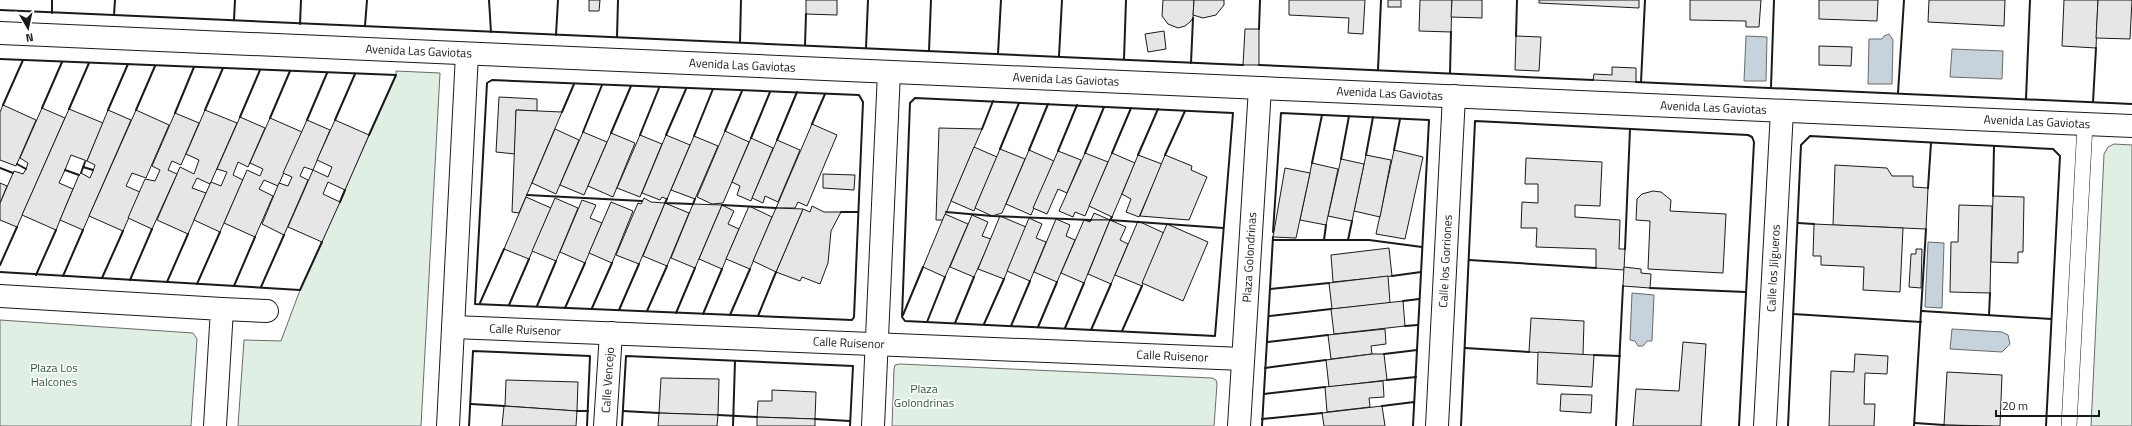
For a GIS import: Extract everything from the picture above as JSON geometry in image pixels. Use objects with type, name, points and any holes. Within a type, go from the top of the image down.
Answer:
[{"type":"street","name":"Avenida Las Gaviotas","points":[[0,33],[2132,126]]},
{"type":"street","points":[[448,426],[467,54]]},
{"type":"street","points":[[873,426],[888,72]]},
{"type":"street","name":"Plaza Golondrinas","points":[[1239,426],[1260,88]]},
{"type":"street","name":"Calle los Gorriones","points":[[1437,426],[1454,96]]},
{"type":"street","name":"Calle los Jilgueros","points":[[1765,426],[1782,111]]},
{"type":"street","points":[[0,296],[267,311]]},
{"type":"street","points":[[215,426],[222,309]]},
{"type":"street","name":"Calle Ruisenor","points":[[453,327],[1243,359]]},
{"type":"street","name":"Calle Vencejo","points":[[605,426],[611,333]]},
{"type":"lane","points":[[2069,426],[2085,124]]},
{"type":"green space","points":[[396,71],[440,73],[421,426],[238,426],[244,340],[281,341],[300,290],[396,75]]},
{"type":"green space","points":[[2114,144],[2132,145],[2132,426],[2091,426],[2104,154],[2108,147]]},
{"type":"green space","name":"Plaza Los Halcones","points":[[0,320],[193,333],[197,339],[191,426],[0,426]]},
{"type":"green space","name":"Plaza Golondrinas","points":[[900,364],[1212,378],[1216,380],[1217,384],[1214,426],[892,426],[894,369],[895,365]]},
{"type":"shaded area","points":[[1889,34],[1893,40],[1892,84],[1868,84],[1869,39],[1882,39],[1884,36]]},
{"type":"shaded area","points":[[1746,36],[1767,37],[1766,81],[1744,81]]},
{"type":"shaded area","points":[[1952,49],[2003,51],[2002,79],[1950,77]]},
{"type":"shaded area","points":[[1928,242],[1944,243],[1942,308],[1925,307]]},
{"type":"shaded area","points":[[1632,293],[1654,295],[1652,341],[1647,341],[1643,346],[1638,346],[1635,341],[1630,340]]},
{"type":"shaded area","points":[[1952,329],[2002,332],[2008,335],[2010,344],[2002,352],[1950,349]]},
{"type":"building","points":[[589,0],[600,0],[599,11],[589,11]]},
{"type":"building","points":[[806,0],[837,0],[837,15],[806,14]]},
{"type":"building","points":[[1163,0],[1194,0],[1193,18],[1185,26],[1178,28],[1168,24],[1162,16]]},
{"type":"building","points":[[1194,0],[1224,0],[1224,5],[1216,15],[1203,18],[1193,15]]},
{"type":"building","points":[[1289,0],[1365,0],[1363,34],[1348,33],[1349,18],[1289,15]]},
{"type":"building","points":[[1388,0],[1401,0],[1401,7],[1388,7]]},
{"type":"building","points":[[1420,0],[1452,0],[1451,32],[1419,31]]},
{"type":"building","points":[[1452,0],[1482,0],[1482,18],[1451,17]]},
{"type":"building","points":[[1539,0],[1639,0],[1639,8],[1539,3]]},
{"type":"building","points":[[1690,0],[1761,0],[1759,27],[1746,27],[1746,21],[1690,20]]},
{"type":"building","points":[[1819,0],[1878,0],[1877,21],[1819,19]]},
{"type":"building","points":[[1929,0],[2005,0],[2004,26],[1928,22]]},
{"type":"building","points":[[2064,0],[2098,0],[2096,48],[2062,46]]},
{"type":"building","points":[[2098,0],[2132,0],[2130,39],[2096,38]]},
{"type":"building","points":[[1245,29],[1259,29],[1259,65],[1243,65]]},
{"type":"building","points":[[1164,31],[1166,49],[1148,52],[1145,34]]},
{"type":"building","points":[[1516,36],[1541,37],[1539,71],[1515,70]]},
{"type":"building","points":[[1819,46],[1852,47],[1851,66],[1819,65]]},
{"type":"building","points":[[1612,67],[1636,68],[1636,82],[1593,80],[1594,74],[1612,75]]},
{"type":"building","points":[[499,97],[537,99],[537,111],[516,110],[515,154],[496,152]]},
{"type":"building","points":[[3,105],[36,120],[16,166],[0,160],[0,112]]},
{"type":"building","points":[[42,108],[65,118],[17,227],[0,220],[0,203],[14,171],[23,174],[26,169],[28,163],[20,158]]},
{"type":"building","points":[[69,109],[103,123],[87,161],[71,155],[59,183],[73,189],[56,230],[22,215]]},
{"type":"building","points":[[108,110],[131,120],[83,230],[60,220],[79,175],[81,173],[90,178],[95,165],[87,161]]},
{"type":"building","points":[[136,110],[169,125],[146,178],[132,173],[126,186],[140,192],[123,231],[89,216]]},
{"type":"building","points":[[205,110],[237,123],[210,184],[197,178],[192,188],[206,193],[188,234],[157,220],[180,167],[194,174],[199,160],[186,154]]},
{"type":"building","points":[[516,110],[562,112],[519,213],[512,212]]},
{"type":"building","points":[[175,113],[199,123],[181,165],[172,161],[168,170],[177,174],[152,229],[128,218],[145,179],[155,181],[160,170],[152,166]]},
{"type":"building","points":[[240,117],[265,128],[248,167],[238,162],[233,175],[243,180],[220,232],[194,220],[211,182],[221,186],[227,172],[217,169]]},
{"type":"building","points":[[270,118],[302,132],[278,186],[264,180],[259,189],[273,196],[255,237],[224,223],[247,170],[260,176],[263,169],[250,163]]},
{"type":"building","points":[[307,120],[330,130],[313,170],[304,167],[300,176],[308,180],[284,235],[262,224],[279,183],[288,186],[292,177],[283,173]]},
{"type":"building","points":[[335,120],[369,135],[345,190],[328,182],[323,194],[340,202],[322,242],[288,227],[313,170],[328,177],[332,167],[317,160]]},
{"type":"building","points":[[812,124],[837,135],[807,206],[798,202],[795,208],[776,208]]},
{"type":"building","points":[[939,128],[982,129],[943,220],[936,220]]},
{"type":"building","points":[[555,129],[579,140],[556,194],[532,183]]},
{"type":"building","points":[[725,131],[749,142],[723,203],[712,204],[697,197]]},
{"type":"building","points":[[583,132],[607,142],[584,195],[560,185]]},
{"type":"building","points":[[611,133],[635,143],[613,197],[588,186]]},
{"type":"building","points":[[640,135],[662,144],[640,197],[617,188]]},
{"type":"building","points":[[666,135],[690,145],[667,199],[662,197],[660,200],[642,193]]},
{"type":"building","points":[[694,136],[718,146],[695,199],[671,190]]},
{"type":"building","points":[[751,138],[773,148],[751,201],[737,195],[740,186],[732,182]]},
{"type":"building","points":[[777,140],[800,150],[778,202],[765,196],[763,203],[752,198]]},
{"type":"building","points":[[974,147],[997,157],[974,211],[951,201]]},
{"type":"building","points":[[1000,149],[1025,159],[1002,213],[992,216],[975,208]]},
{"type":"building","points":[[1029,150],[1054,161],[1031,215],[1006,204]]},
{"type":"building","points":[[1394,150],[1423,157],[1405,239],[1376,234]]},
{"type":"building","points":[[1058,151],[1081,160],[1067,193],[1058,189],[1047,214],[1033,208]]},
{"type":"building","points":[[1085,153],[1108,162],[1085,216],[1075,212],[1073,217],[1059,211]]},
{"type":"building","points":[[1112,153],[1135,163],[1112,217],[1089,206]]},
{"type":"building","points":[[1138,155],[1162,164],[1139,217],[1126,212],[1131,199],[1122,194]]},
{"type":"building","points":[[1165,155],[1192,166],[1191,170],[1207,177],[1189,220],[1140,216]]},
{"type":"building","points":[[1366,155],[1391,160],[1380,217],[1354,211]]},
{"type":"building","points":[[1526,158],[1602,162],[1600,206],[1575,205],[1575,217],[1620,220],[1619,249],[1625,249],[1624,270],[1596,268],[1596,249],[1536,247],[1537,228],[1521,228],[1522,202],[1538,203],[1538,184],[1525,184]]},
{"type":"building","points":[[1341,159],[1364,164],[1352,221],[1328,216]]},
{"type":"building","points":[[1312,163],[1338,169],[1326,225],[1300,220]]},
{"type":"building","points":[[1835,165],[1887,168],[1892,176],[1913,176],[1913,187],[1928,188],[1926,229],[1833,225]]},
{"type":"building","points":[[1285,168],[1310,173],[1296,238],[1273,237]]},
{"type":"building","points":[[823,174],[855,175],[854,190],[823,188]]},
{"type":"building","points":[[0,183],[7,186],[0,203]]},
{"type":"building","points":[[1653,191],[1661,192],[1671,200],[1670,211],[1726,214],[1723,273],[1648,269],[1650,221],[1636,220],[1637,199],[1642,194]]},
{"type":"building","points":[[1993,196],[2024,197],[2023,252],[2018,252],[2018,263],[1991,262]]},
{"type":"building","points":[[526,197],[551,208],[529,259],[504,249]]},
{"type":"building","points":[[555,198],[578,208],[556,261],[532,251]]},
{"type":"building","points":[[644,198],[651,202],[665,203],[639,264],[616,255],[638,203],[641,204]]},
{"type":"building","points":[[582,200],[596,205],[590,218],[602,223],[585,263],[560,252]]},
{"type":"building","points":[[611,202],[633,211],[612,263],[589,253]]},
{"type":"building","points":[[665,203],[689,213],[667,266],[643,256]]},
{"type":"building","points":[[693,204],[722,205],[695,268],[671,258]]},
{"type":"building","points":[[722,205],[734,211],[728,224],[739,229],[722,269],[699,259]]},
{"type":"building","points":[[1959,205],[1992,206],[1990,293],[1950,292],[1951,242],[1958,242]]},
{"type":"building","points":[[749,206],[772,217],[750,269],[726,259]]},
{"type":"building","points":[[812,206],[824,212],[841,212],[831,231],[828,263],[820,284],[802,277],[800,281],[776,272],[803,209],[810,212]]},
{"type":"building","points":[[776,208],[803,209],[776,272],[753,261]]},
{"type":"building","points":[[1094,213],[1110,220],[1091,220]]},
{"type":"building","points":[[945,214],[968,224],[945,277],[923,267]]},
{"type":"building","points":[[972,215],[988,222],[982,236],[991,239],[974,277],[950,267]]},
{"type":"building","points":[[1000,216],[1026,227],[1004,279],[978,269]]},
{"type":"building","points":[[1029,218],[1042,224],[1036,238],[1046,242],[1030,281],[1007,271]]},
{"type":"building","points":[[1056,219],[1070,225],[1066,236],[1075,240],[1057,282],[1034,272]]},
{"type":"building","points":[[1084,220],[1090,222],[1091,220],[1110,220],[1084,283],[1061,273]]},
{"type":"building","points":[[1110,220],[1126,227],[1120,240],[1128,244],[1111,284],[1088,274]]},
{"type":"building","points":[[1138,221],[1164,233],[1142,286],[1115,275]]},
{"type":"building","points":[[1167,224],[1208,242],[1183,301],[1142,283]]},
{"type":"building","points":[[1814,224],[1903,228],[1900,292],[1863,290],[1864,267],[1821,265],[1821,256],[1813,256]]},
{"type":"building","points":[[1389,248],[1392,276],[1333,282],[1331,255]]},
{"type":"building","points":[[1916,249],[1922,249],[1921,288],[1909,287],[1911,254],[1916,254]]},
{"type":"building","points":[[1624,267],[1641,269],[1641,273],[1651,274],[1650,288],[1623,286]]},
{"type":"building","points":[[1388,276],[1390,303],[1332,309],[1329,283]]},
{"type":"building","points":[[1403,301],[1405,326],[1334,334],[1331,309]]},
{"type":"building","points":[[1531,318],[1584,321],[1583,355],[1529,352]]},
{"type":"building","points":[[1385,329],[1386,344],[1371,346],[1372,354],[1331,359],[1328,335]]},
{"type":"building","points":[[1683,342],[1706,344],[1701,426],[1633,426],[1636,389],[1679,391]]},
{"type":"building","points":[[1538,352],[1594,355],[1592,387],[1537,384]]},
{"type":"building","points":[[1372,354],[1384,354],[1387,380],[1329,387],[1326,360]]},
{"type":"building","points":[[1855,354],[1888,356],[1887,374],[1865,373],[1864,404],[1875,404],[1874,426],[1829,426],[1831,371],[1854,372]]},
{"type":"building","points":[[1947,372],[2002,375],[2000,426],[1944,425]]},
{"type":"building","points":[[661,378],[719,379],[718,415],[659,413]]},
{"type":"building","points":[[506,380],[578,382],[577,411],[505,406]]},
{"type":"building","points":[[1383,381],[1384,397],[1369,398],[1370,407],[1327,412],[1325,387]]},
{"type":"building","points":[[772,390],[816,392],[815,419],[757,417],[758,401],[772,401]]},
{"type":"building","points":[[1561,394],[1592,395],[1591,413],[1560,411]]},
{"type":"building","points":[[504,406],[577,411],[576,426],[502,426]]},
{"type":"building","points":[[1382,406],[1385,426],[1324,426],[1322,413]]},
{"type":"building","points":[[659,413],[718,415],[717,426],[658,426]]},
{"type":"building","points":[[757,417],[815,419],[815,426],[757,426]]},
{"type":"building","points":[[1944,425],[1978,426],[1944,426]]},
{"type":"wall","points":[[52,0],[52,13]]},
{"type":"wall","points":[[114,15],[115,0]]},
{"type":"wall","points":[[234,20],[235,0]]},
{"type":"wall","points":[[300,24],[301,0]]},
{"type":"wall","points":[[365,26],[367,0]]},
{"type":"wall","points":[[489,0],[491,32]]},
{"type":"wall","points":[[556,35],[558,0]]},
{"type":"wall","points":[[617,37],[618,0]]},
{"type":"wall","points":[[740,42],[741,0]]},
{"type":"wall","points":[[866,48],[868,0]]},
{"type":"wall","points":[[929,51],[931,0]]},
{"type":"wall","points":[[998,54],[1001,0]]},
{"type":"wall","points":[[1059,56],[1062,0]]},
{"type":"wall","points":[[1124,59],[1126,0]]},
{"type":"wall","points":[[1259,29],[1260,0]]},
{"type":"wall","points":[[1378,70],[1381,0]]},
{"type":"wall","points":[[1516,36],[1517,0]]},
{"type":"wall","points":[[1641,82],[1645,0]]},
{"type":"wall","points":[[1771,87],[1774,0]]},
{"type":"wall","points":[[1898,93],[1904,0]]},
{"type":"wall","points":[[2026,99],[2030,0]]},
{"type":"wall","points":[[0,10],[1243,65]]},
{"type":"wall","points":[[805,45],[806,14]]},
{"type":"wall","points":[[1191,63],[1193,18]]},
{"type":"wall","points":[[1450,73],[1451,32]]},
{"type":"wall","points":[[2093,102],[2096,48]]},
{"type":"wall","points":[[0,59],[396,75],[369,135]]},
{"type":"wall","points":[[3,105],[23,60]]},
{"type":"wall","points":[[42,108],[62,62]]},
{"type":"wall","points":[[69,109],[89,63]]},
{"type":"wall","points":[[108,110],[128,64]]},
{"type":"wall","points":[[1259,65],[1593,80]]},
{"type":"wall","points":[[136,110],[155,66]]},
{"type":"wall","points":[[175,113],[194,67]]},
{"type":"wall","points":[[205,110],[223,68]]},
{"type":"wall","points":[[240,117],[260,70]]},
{"type":"wall","points":[[270,118],[290,71]]},
{"type":"wall","points":[[307,120],[327,73]]},
{"type":"wall","points":[[335,120],[355,74]]},
{"type":"wall","points":[[492,80],[859,95],[863,102],[854,317],[852,320],[475,304],[487,83],[492,80]]},
{"type":"wall","points":[[1636,82],[2132,104]]},
{"type":"wall","points":[[562,112],[574,84]]},
{"type":"wall","points":[[583,132],[602,85]]},
{"type":"wall","points":[[611,133],[631,86]]},
{"type":"wall","points":[[640,135],[659,88]]},
{"type":"wall","points":[[666,135],[686,89]]},
{"type":"wall","points":[[694,136],[713,89]]},
{"type":"wall","points":[[725,131],[742,91]]},
{"type":"wall","points":[[751,138],[770,92]]},
{"type":"wall","points":[[777,140],[797,92]]},
{"type":"wall","points":[[812,124],[825,94]]},
{"type":"wall","points":[[915,98],[1233,113],[1215,336],[905,321],[902,317],[910,103],[915,98]]},
{"type":"wall","points":[[982,129],[993,101]]},
{"type":"wall","points":[[1000,149],[1019,103]]},
{"type":"wall","points":[[1029,150],[1048,104]]},
{"type":"wall","points":[[1058,151],[1077,105]]},
{"type":"wall","points":[[1085,153],[1104,107]]},
{"type":"wall","points":[[1112,153],[1131,108]]},
{"type":"wall","points":[[1138,155],[1158,109]]},
{"type":"wall","points":[[1165,155],[1185,111]]},
{"type":"wall","points":[[1273,232],[1281,113],[1429,120],[1413,426]]},
{"type":"wall","points":[[1312,163],[1322,115]]},
{"type":"wall","points":[[1341,159],[1349,116]]},
{"type":"wall","points":[[1366,155],[1373,117]]},
{"type":"wall","points":[[1394,150],[1400,119]]},
{"type":"wall","points":[[1461,426],[1475,121],[1748,135],[1752,137],[1754,142],[1739,426]]},
{"type":"wall","points":[[1625,249],[1630,129]]},
{"type":"wall","points":[[1788,426],[1801,145],[1810,136],[2053,149],[2060,156],[2046,426]]},
{"type":"wall","points":[[1928,188],[1931,143]]},
{"type":"wall","points":[[1993,196],[1994,146]]},
{"type":"wall","points":[[81,173],[85,162]]},
{"type":"wall","points":[[17,164],[26,169]]},
{"type":"wall","points":[[83,167],[93,170]]},
{"type":"wall","points":[[0,168],[13,173]]},
{"type":"wall","points":[[65,170],[79,175]]},
{"type":"wall","points":[[340,202],[345,190]]},
{"type":"wall","points":[[527,195],[642,201]]},
{"type":"wall","points":[[667,199],[665,203],[693,204],[695,199]]},
{"type":"wall","points":[[722,205],[776,208]]},
{"type":"wall","points":[[841,212],[858,212]]},
{"type":"wall","points":[[946,212],[992,216],[1091,220]]},
{"type":"wall","points":[[1112,217],[1110,220],[1223,228]]},
{"type":"wall","points":[[1348,240],[1352,221]]},
{"type":"wall","points":[[1798,223],[1814,224]]},
{"type":"wall","points":[[1324,240],[1326,225]]},
{"type":"wall","points":[[0,265],[17,227]]},
{"type":"wall","points":[[130,280],[152,229]]},
{"type":"wall","points":[[1914,426],[1926,229]]},
{"type":"wall","points":[[36,275],[56,230]]},
{"type":"wall","points":[[63,276],[83,230]]},
{"type":"wall","points":[[102,278],[123,231]]},
{"type":"wall","points":[[197,284],[220,232]]},
{"type":"wall","points":[[167,282],[188,234]]},
{"type":"wall","points":[[261,287],[284,235]]},
{"type":"wall","points":[[234,286],[255,237]]},
{"type":"wall","points":[[1262,426],[1273,237]]},
{"type":"wall","points":[[1273,240],[1369,240],[1422,247]]},
{"type":"wall","points":[[0,272],[300,290],[322,242]]},
{"type":"wall","points":[[480,303],[504,249]]},
{"type":"wall","points":[[509,305],[529,259]]},
{"type":"wall","points":[[1469,260],[1596,268]]},
{"type":"wall","points":[[537,306],[556,261]]},
{"type":"wall","points":[[565,308],[585,263]]},
{"type":"wall","points":[[592,308],[612,263]]},
{"type":"wall","points":[[619,310],[639,264]]},
{"type":"wall","points":[[647,311],[667,266]]},
{"type":"wall","points":[[903,315],[923,267]]},
{"type":"wall","points":[[676,313],[695,268]]},
{"type":"wall","points":[[703,314],[722,269]]},
{"type":"wall","points":[[730,315],[750,269]]},
{"type":"wall","points":[[758,316],[776,272]]},
{"type":"wall","points":[[1392,276],[1421,272]]},
{"type":"wall","points":[[927,322],[945,277]]},
{"type":"wall","points":[[955,323],[974,277]]},
{"type":"wall","points":[[984,324],[1004,279]]},
{"type":"wall","points":[[1011,326],[1030,281]]},
{"type":"wall","points":[[1038,327],[1057,282]]},
{"type":"wall","points":[[1065,328],[1084,283]]},
{"type":"wall","points":[[1270,289],[1329,283]]},
{"type":"wall","points":[[1091,330],[1111,284]]},
{"type":"wall","points":[[1122,331],[1142,286]]},
{"type":"wall","points":[[1616,426],[1623,286]]},
{"type":"wall","points":[[1650,288],[1746,292]]},
{"type":"wall","points":[[1989,315],[1990,293]]},
{"type":"wall","points":[[1403,301],[1419,299]]},
{"type":"wall","points":[[1269,316],[1331,309]]},
{"type":"wall","points":[[1922,311],[2051,319]]},
{"type":"wall","points":[[1793,314],[1921,322]]},
{"type":"wall","points":[[1405,326],[1418,325]]},
{"type":"wall","points":[[1267,342],[1328,335]]},
{"type":"wall","points":[[1465,348],[1529,352]]},
{"type":"wall","points":[[1384,354],[1417,350]]},
{"type":"wall","points":[[469,426],[473,351],[590,356],[587,426]]},
{"type":"wall","points":[[1594,355],[1620,356]]},
{"type":"wall","points":[[622,426],[626,356],[853,366],[850,426]]},
{"type":"wall","points":[[1265,368],[1326,360]]},
{"type":"wall","points":[[733,426],[735,361]]},
{"type":"wall","points":[[1387,380],[1416,377]]},
{"type":"wall","points":[[1264,394],[1325,387]]},
{"type":"wall","points":[[1382,406],[1414,402],[1414,404]]},
{"type":"wall","points":[[471,404],[504,406]]},
{"type":"wall","points":[[577,411],[588,411]]},
{"type":"wall","points":[[623,411],[659,413]]},
{"type":"wall","points":[[1262,419],[1322,413]]},
{"type":"wall","points":[[718,415],[757,417]]},
{"type":"wall","points":[[815,419],[850,421]]},
{"type":"wall","points":[[1915,423],[1944,425]]}]
